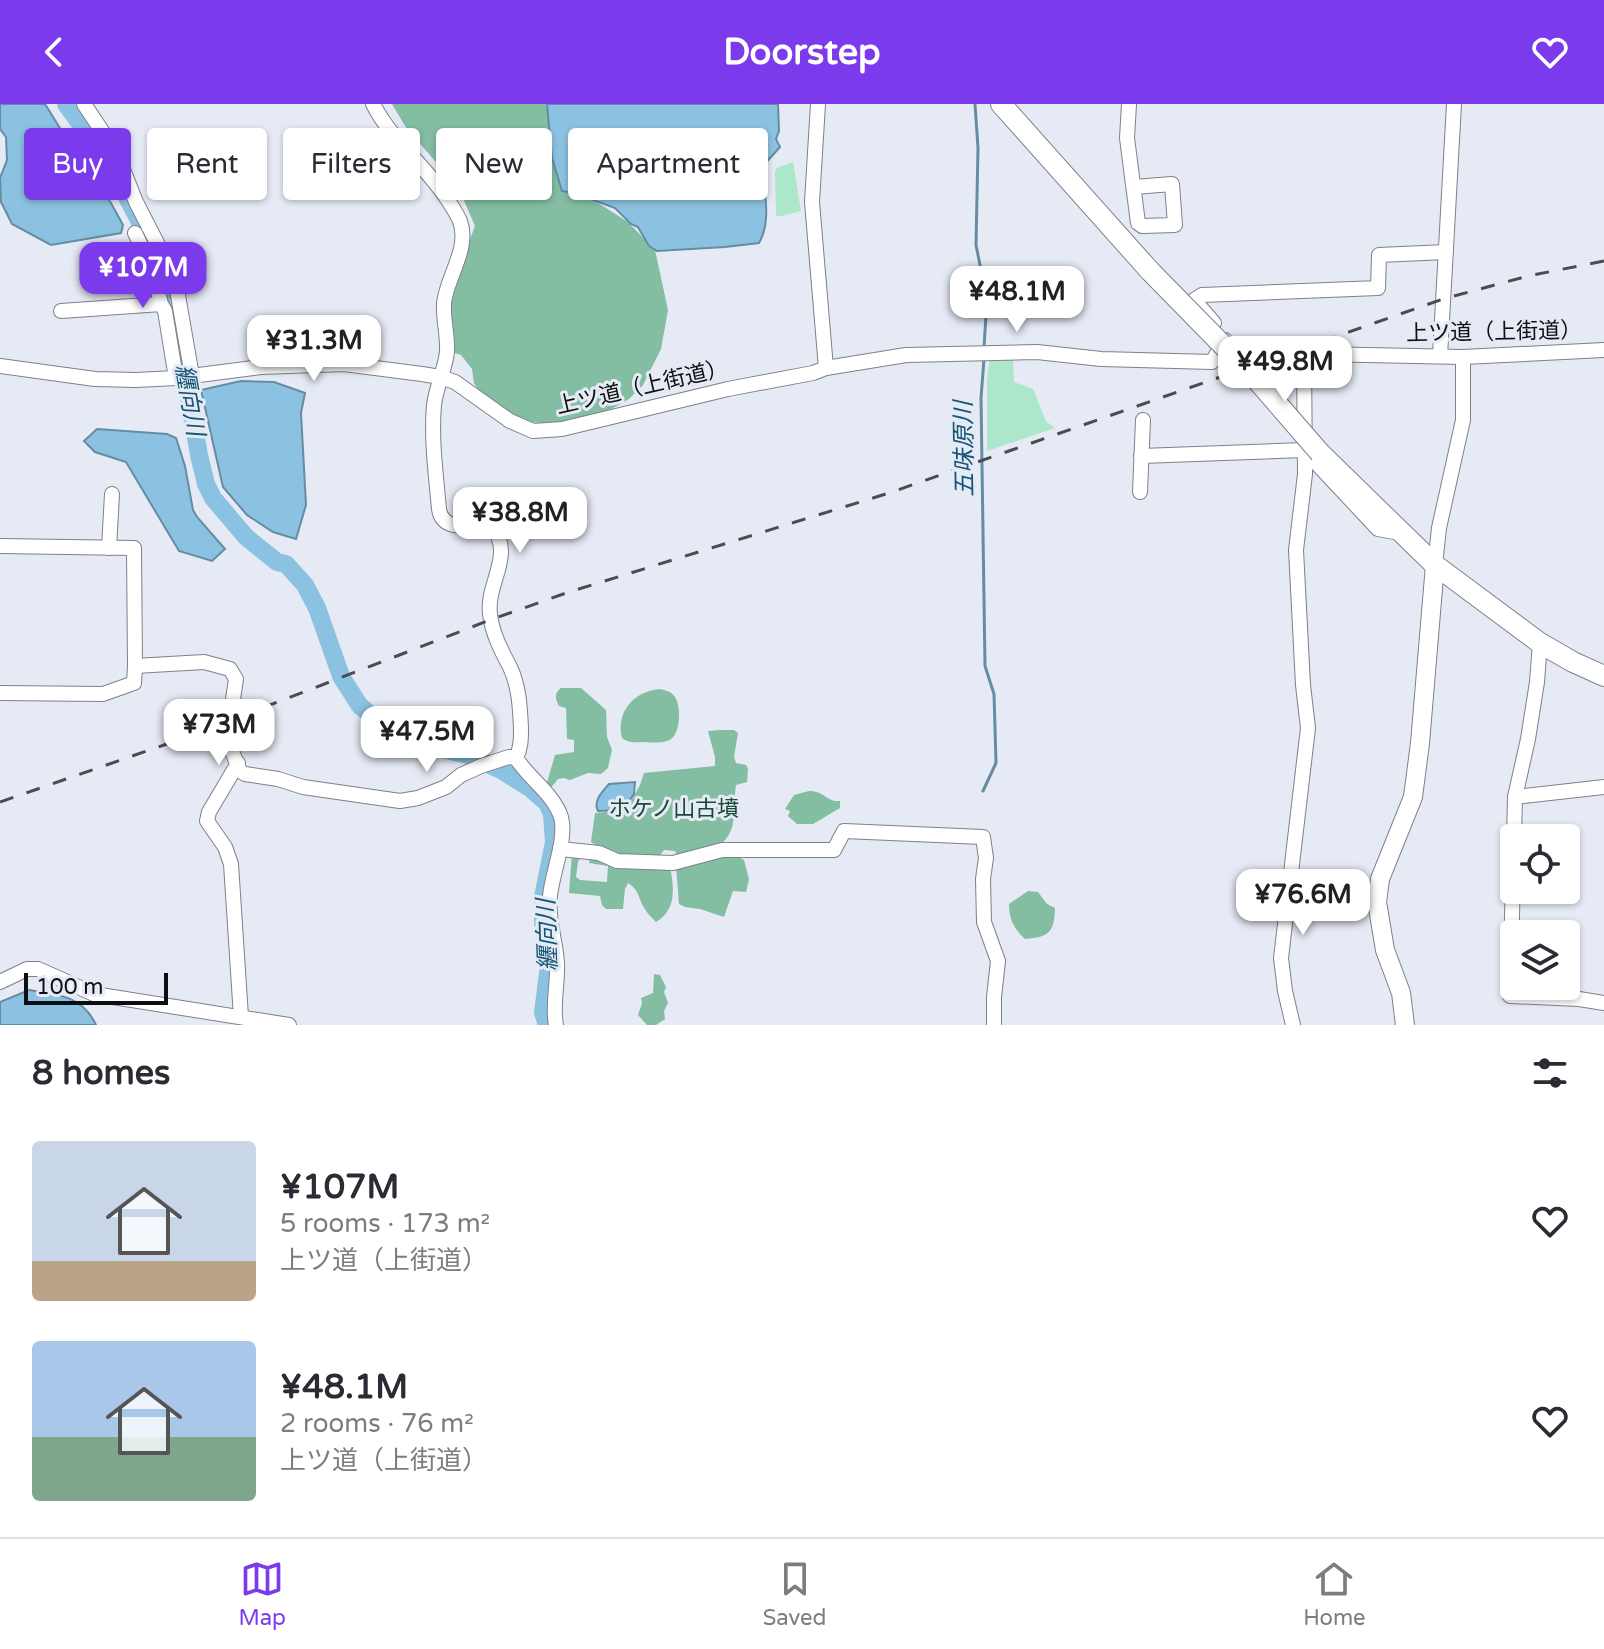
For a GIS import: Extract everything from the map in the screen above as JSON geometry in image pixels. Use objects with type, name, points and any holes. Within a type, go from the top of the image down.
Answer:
[{"type":"highway","points":[[1001,104],[1150,271],[1256,379],[1312,452],[1435,565],[1540,643],[1604,676]]},
{"type":"main road","points":[[1405,1025],[1401,993],[1385,950],[1377,902],[1380,879],[1413,797],[1435,565]]},
{"type":"street","points":[[84,104],[116,152],[136,202],[175,278],[184,377]]},
{"type":"street","points":[[373,104],[394,137],[443,191],[461,222],[462,245],[444,303],[446,358],[434,407],[440,516],[450,524],[491,525],[498,533],[501,562],[489,609],[494,632],[512,673],[520,702],[520,750],[516,758]]},
{"type":"street","points":[[818,104],[812,202],[826,368]]},
{"type":"street","points":[[1129,104],[1127,138],[1134,187]]},
{"type":"street","points":[[1440,356],[1454,104]]},
{"type":"street","points":[[135,233],[152,269],[184,377]]},
{"type":"street","name":"上ツ道（上街道）","points":[[0,366],[95,379],[184,377],[261,367],[344,364],[440,377],[455,382],[510,421],[533,431],[562,429],[728,389],[906,355],[1037,352],[1101,359],[1212,362],[1226,338],[1194,300],[1202,295],[1378,288],[1379,255],[1446,252]]},
{"type":"street","points":[[61,311],[161,304]]},
{"type":"street","name":"上ツ道（上街道）","points":[[1244,379],[1318,354],[1463,357],[1604,350]]},
{"type":"street","points":[[1293,1025],[1281,958],[1308,728],[1296,550],[1305,474],[1312,452],[1304,357]]},
{"type":"street","points":[[1435,565],[1439,528],[1463,420],[1463,357]]},
{"type":"street","points":[[1140,492],[1143,420]]},
{"type":"street","points":[[1141,456],[1312,452]]},
{"type":"street","points":[[109,548],[112,494]]},
{"type":"street","points":[[0,546],[134,548],[135,666],[134,683],[103,694],[0,693]]},
{"type":"street","points":[[1540,643],[1528,739],[1515,797],[1510,996],[1604,1003]]},
{"type":"street","points":[[135,666],[204,662],[230,669],[236,679],[227,739],[240,771],[245,774],[303,787],[400,801],[446,787],[461,775],[487,764],[516,758],[544,790],[562,820],[560,849],[549,902],[557,961],[556,1025]]},
{"type":"street","points":[[238,763],[209,812],[207,821],[225,847],[231,864],[241,1017]]},
{"type":"street","points":[[1515,797],[1604,787]]},
{"type":"street","points":[[560,849],[599,853],[617,861],[673,863],[722,850],[834,850],[844,831],[983,837],[986,858],[984,922],[998,961],[994,1025]]},
{"type":"street","points":[[0,982],[27,969],[38,969],[94,994],[289,1025]]},
{"type":"green space","points":[[392,104],[552,104],[559,178],[568,184],[568,200],[594,200],[628,222],[655,250],[668,310],[661,349],[643,385],[629,399],[601,415],[553,424],[531,422],[503,410],[480,393],[474,383],[472,369],[461,355],[452,352],[449,312],[454,282],[475,226],[464,200],[552,200],[552,128],[436,128],[436,162],[420,144],[420,128],[405,126]]},
{"type":"green space","points":[[793,162],[801,211],[776,216],[775,172],[777,168]]},
{"type":"green space","points":[[990,358],[1013,358],[1014,382],[1033,389],[1046,421],[1055,428],[987,451]]},
{"type":"green space","points":[[561,688],[581,688],[606,710],[607,737],[612,750],[608,768],[601,774],[588,773],[570,780],[558,779],[549,790],[546,786],[555,755],[574,752],[574,740],[567,739],[566,708],[559,706],[556,699]]},
{"type":"green space","points":[[659,689],[672,693],[677,701],[679,719],[674,736],[656,743],[631,742],[622,738],[622,720],[628,705],[641,694]]},
{"type":"green space","name":"ホケノ山古墳","points":[[734,730],[738,733],[736,763],[746,765],[748,769],[747,782],[736,785],[730,832],[712,849],[678,859],[675,851],[664,850],[656,860],[670,866],[672,882],[671,905],[663,917],[656,922],[644,908],[636,890],[628,883],[623,909],[606,909],[600,896],[569,893],[572,853],[582,854],[576,877],[607,882],[608,866],[589,863],[590,856],[613,856],[591,842],[595,813],[626,810],[644,773],[715,766],[708,731]]},
{"type":"green space","points":[[809,791],[840,801],[840,808],[813,824],[797,824],[788,816],[790,811],[785,809],[794,795]]},
{"type":"green space","points":[[730,852],[744,860],[749,879],[746,892],[733,891],[724,917],[679,904],[676,866]]},
{"type":"green space","points":[[1028,891],[1038,892],[1047,904],[1055,908],[1049,932],[1025,939],[1013,923],[1009,904]]},
{"type":"green space","points":[[654,974],[660,975],[666,987],[664,992],[668,1003],[664,1011],[665,1019],[656,1025],[647,1025],[638,1015],[641,998],[653,993]]},
{"type":"water","points":[[0,104],[45,104],[60,128],[24,128],[24,200],[109,200],[123,225],[121,233],[51,245],[12,224],[1,202],[0,178],[7,160],[6,137],[0,129]]},
{"type":"water","points":[[547,104],[778,104],[779,131],[776,139],[780,147],[768,160],[768,128],[568,128],[568,192],[562,191],[552,158],[552,128],[549,128]]},
{"type":"water","points":[[594,200],[765,200],[766,216],[759,243],[657,251],[649,246],[638,227],[615,208]]},
{"type":"water","points":[[241,381],[274,382],[305,393],[301,413],[306,505],[296,539],[273,532],[247,515],[223,487],[201,390]]},
{"type":"water","points":[[97,429],[167,434],[176,438],[193,510],[225,549],[212,561],[179,551],[126,462],[95,452],[84,441]]},
{"type":"water","points":[[635,782],[634,794],[623,810],[598,811],[597,800],[609,784]]},
{"type":"water","points":[[29,990],[59,995],[76,1002],[91,1015],[96,1025],[0,1025],[0,1002]]},
{"type":"waterway","name":"纒向川","points":[[66,104],[112,168],[148,238],[165,284],[179,339],[206,484],[213,498],[246,537],[277,562],[286,564],[305,585],[317,608],[341,676]]},
{"type":"waterway","name":"五味原川","points":[[975,104],[978,148],[976,245],[987,300],[984,347]]},
{"type":"waterway","name":"五味原川","points":[[983,791],[996,763],[994,694],[985,666],[981,398],[984,359]]},
{"type":"waterway","name":"纒向川","points":[[342,678],[360,706],[375,718],[434,747],[468,755],[501,770],[547,803],[552,814],[554,842],[543,897],[549,965],[543,1013],[547,1025]]},
{"type":"railway","points":[[0,802],[187,737],[566,593],[889,493],[1443,299],[1528,276],[1604,261]]}]
